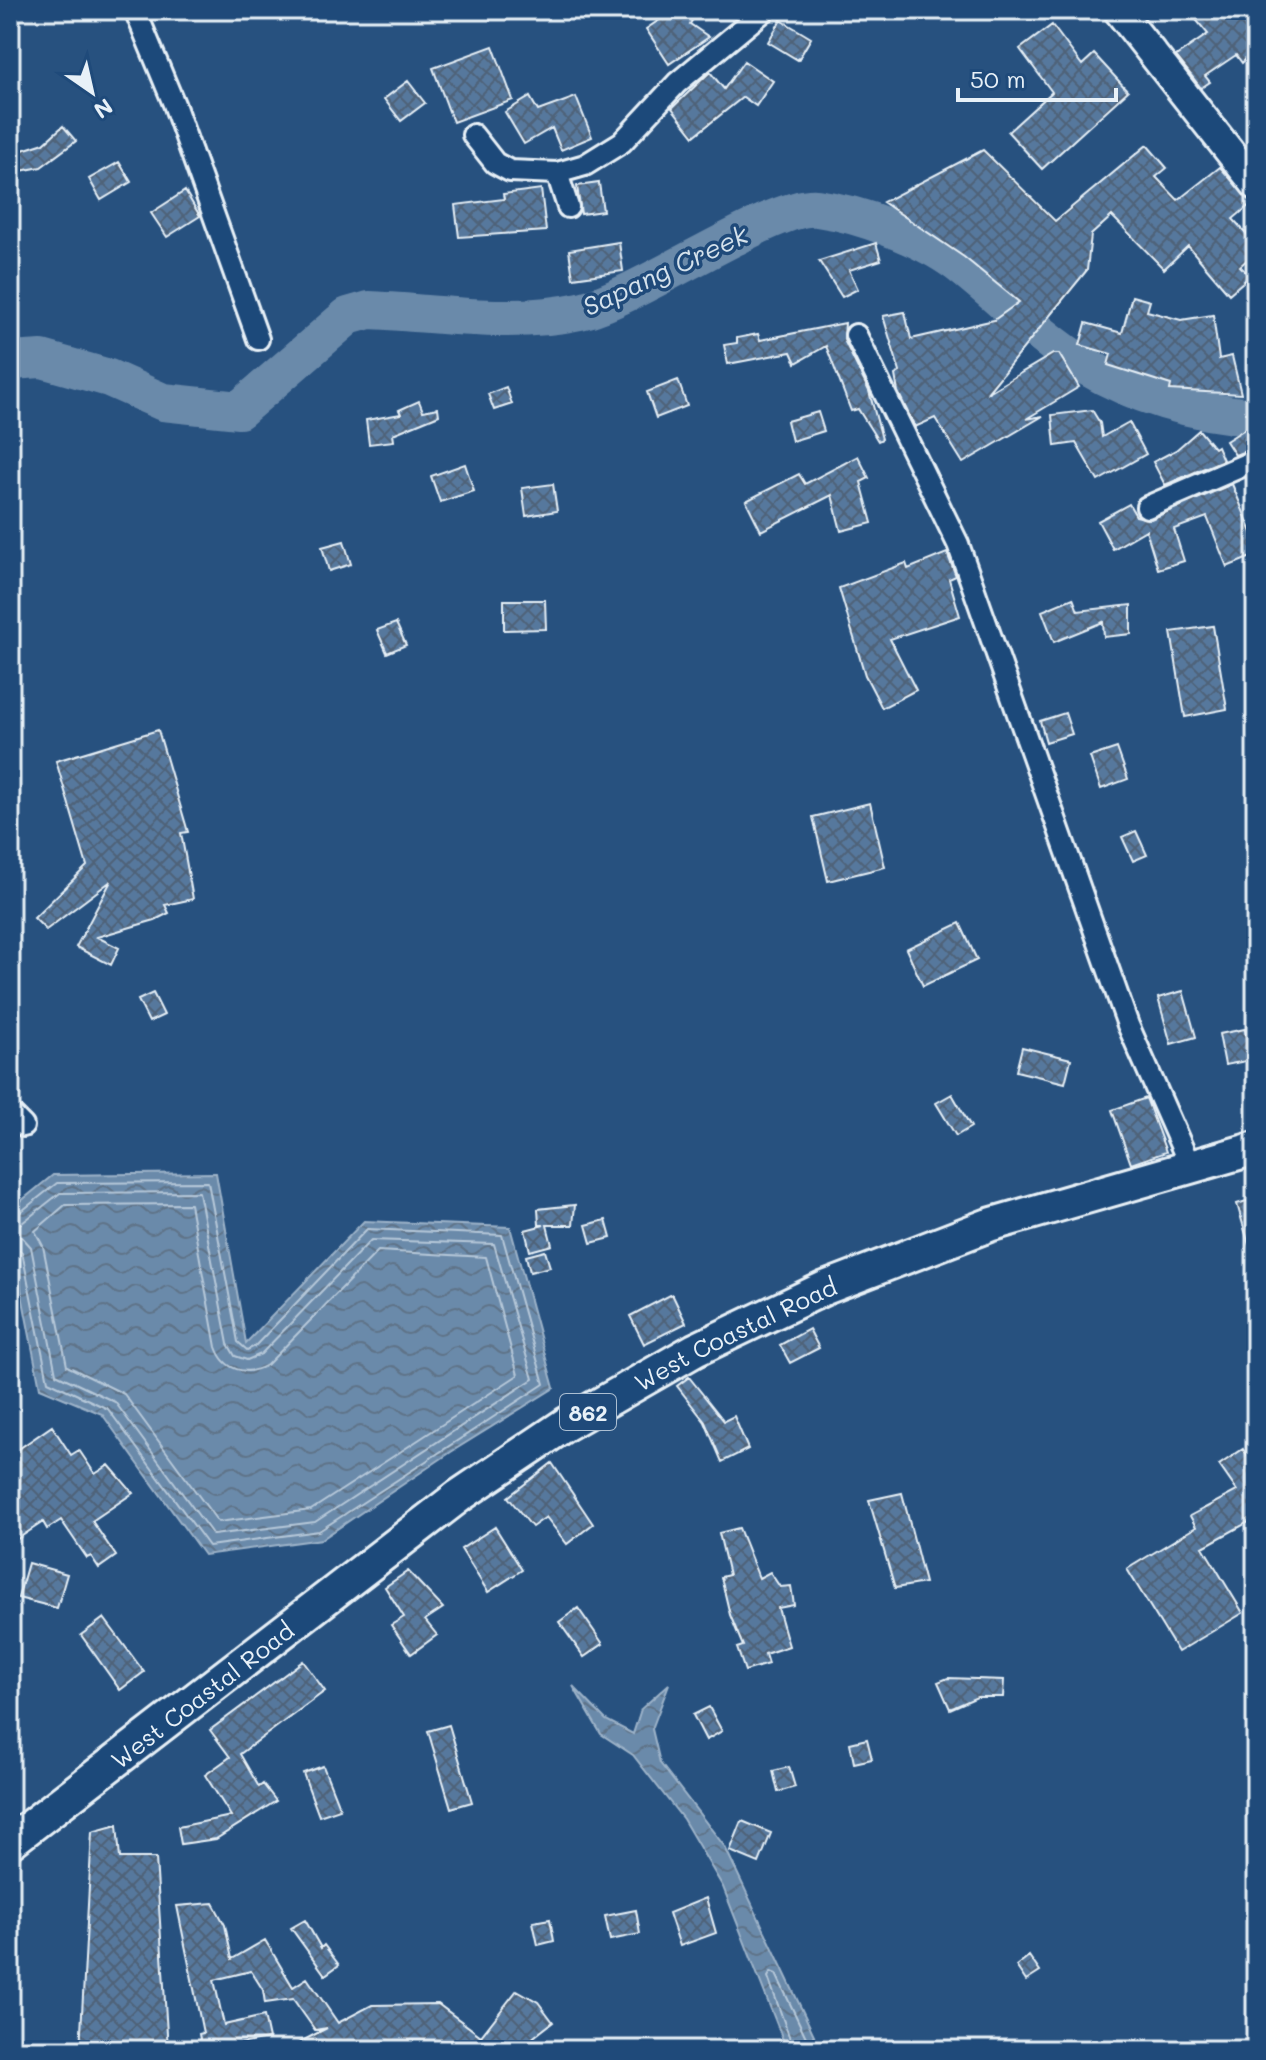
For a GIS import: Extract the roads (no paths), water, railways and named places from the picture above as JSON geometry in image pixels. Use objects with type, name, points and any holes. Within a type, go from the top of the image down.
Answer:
[{"type":"main road","name":"West Coastal Road","points":[[10,1842],[459,1496],[566,1424],[695,1350],[825,1288],[989,1225],[1256,1148]]},
{"type":"street","points":[[135,10],[174,104],[258,339]]},
{"type":"street","points":[[1118,10],[1256,185]]},
{"type":"street","points":[[473,135],[495,163],[510,171],[557,173],[604,156],[677,83],[760,12]]},
{"type":"street","points":[[557,173],[568,207]]},
{"type":"street","points":[[856,335],[958,544],[1128,1025],[1191,1168]]},
{"type":"street","points":[[1147,507],[1256,460]]},
{"type":"water","points":[[216,1173],[246,1343],[364,1221],[510,1227],[554,1388],[451,1452],[322,1539],[204,1555],[102,1414],[40,1388],[10,1233],[10,1210],[53,1175]]},
{"type":"water","points":[[669,1684],[652,1729],[660,1763],[725,1847],[821,2050],[787,2050],[723,1887],[683,1819],[633,1755],[601,1734],[573,1686],[606,1720],[633,1734],[641,1709]]},
{"type":"waterway","name":"Sapang Creek","points":[[10,361],[42,359],[109,378],[163,402],[239,410],[348,316],[369,310],[528,318],[580,311],[635,289],[771,220],[797,210],[817,208],[852,215],[890,228],[943,253],[1051,342],[1084,365],[1124,386],[1189,407],[1256,417]]}]
